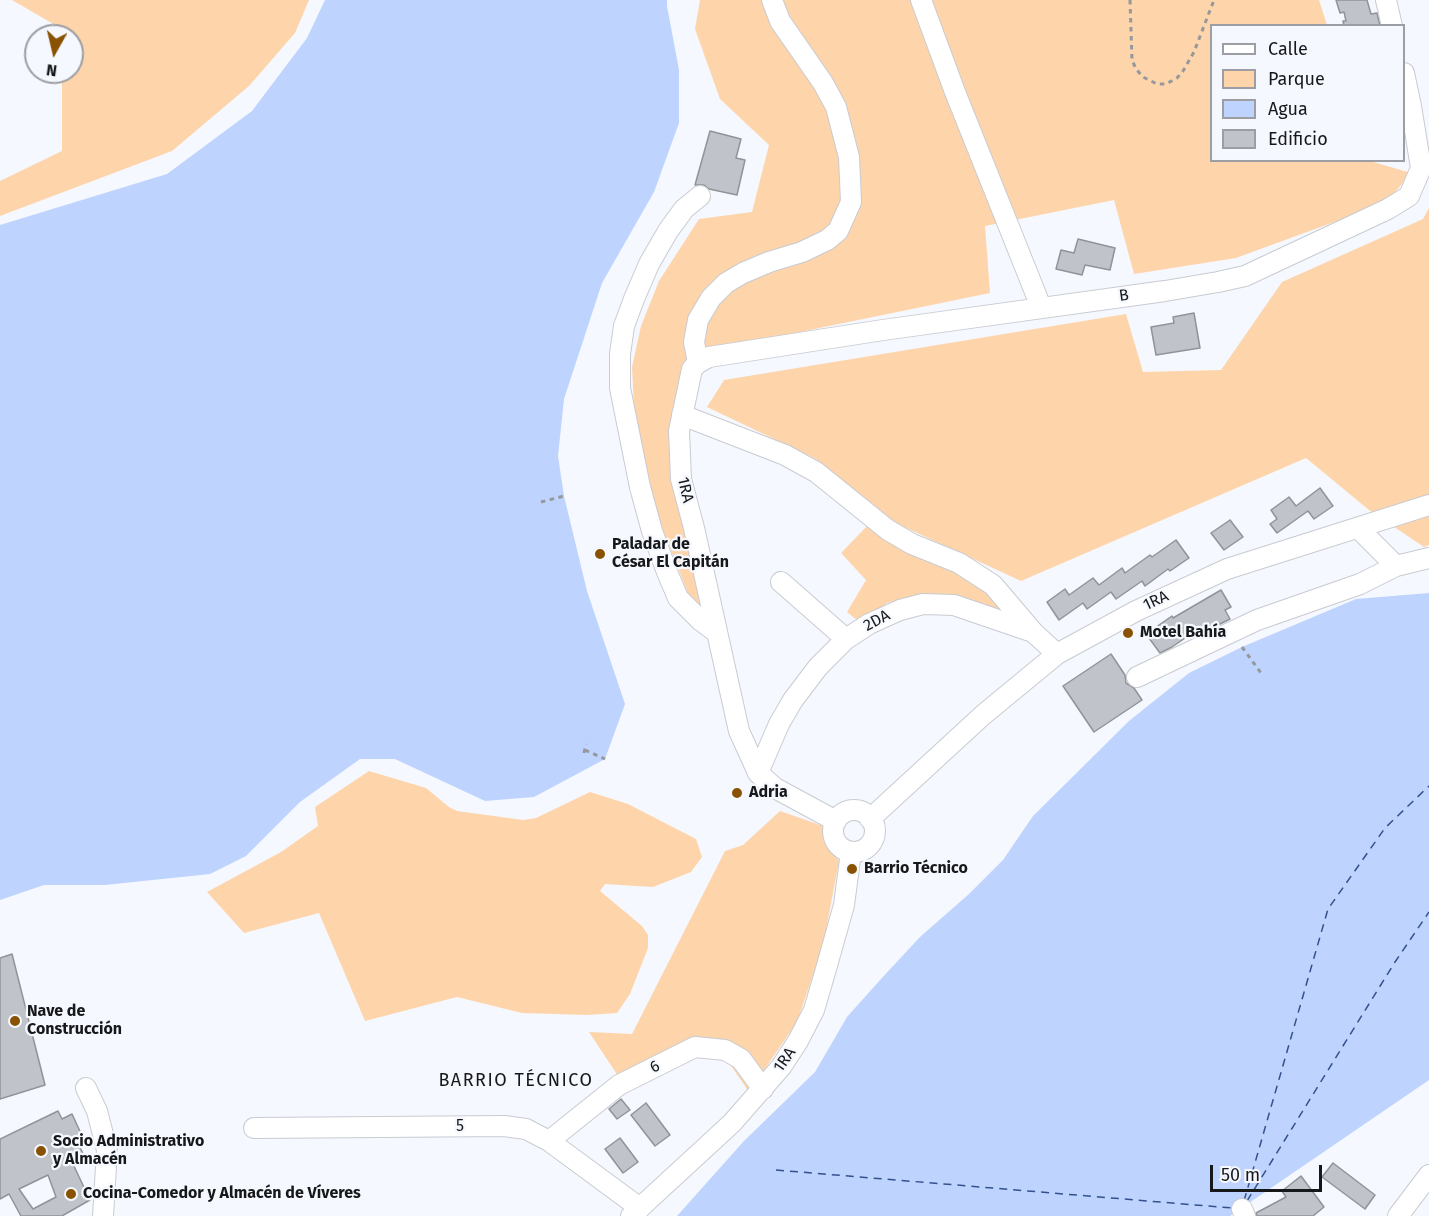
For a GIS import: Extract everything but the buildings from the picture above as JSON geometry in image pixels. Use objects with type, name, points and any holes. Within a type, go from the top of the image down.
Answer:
[{"type":"street","points":[[698,363],[694,342],[698,320],[711,298],[726,283],[742,273],[802,252],[827,240],[838,231],[850,202],[849,157],[836,106],[780,21],[772,0]]},
{"type":"street","points":[[921,0],[959,103],[1041,307]]},
{"type":"street","points":[[1386,0],[1392,24]]},
{"type":"street","name":"B","points":[[698,363],[709,357],[1218,282],[1245,276],[1388,209],[1409,196],[1420,168],[1405,78]]},
{"type":"street","points":[[700,196],[684,209],[668,231],[649,264],[634,299],[624,326],[620,354],[621,388],[640,487],[652,531],[667,572],[678,598],[701,621],[716,632]]},
{"type":"street","name":"1RA","points":[[698,363],[688,378],[682,415],[681,479],[739,731],[759,773],[775,788],[836,820]]},
{"type":"street","points":[[682,415],[785,455],[816,472],[888,530],[912,544],[959,563],[993,585],[1033,632]]},
{"type":"street","name":"1RA","points":[[870,819],[983,715],[1057,654],[1136,611],[1227,569],[1429,505]]},
{"type":"street","points":[[1358,528],[1396,566]]},
{"type":"street","points":[[1137,677],[1257,620],[1360,584],[1396,566],[1429,558]]},
{"type":"street","points":[[781,582],[846,639]]},
{"type":"street","name":"2DA","points":[[759,773],[768,746],[793,700],[818,667],[846,639],[869,624],[900,610],[923,604],[954,605],[1033,632],[1057,654]]},
{"type":"street","points":[[857,811],[870,819],[874,826],[872,842],[859,852],[843,849],[833,836],[836,820],[841,814],[857,811]]},
{"type":"street","name":"1RA","points":[[635,1212],[732,1123],[764,1089],[793,1050],[814,1010],[844,905],[851,852]]},
{"type":"street","name":"6","points":[[549,1141],[620,1085],[695,1047],[725,1050],[741,1059],[764,1089]]},
{"type":"street","points":[[86,1088],[97,1111],[107,1150],[103,1216]]},
{"type":"street","name":"5","points":[[254,1128],[504,1126],[526,1129],[549,1141],[635,1212]]},
{"type":"street","points":[[1398,1216],[1429,1175]]},
{"type":"path","points":[[1130,0],[1132,60],[1143,77],[1157,84],[1166,84],[1177,78],[1184,70],[1194,52],[1214,0]]},
{"type":"path","points":[[541,502],[564,496]]},
{"type":"path","points":[[1242,647],[1261,673]]},
{"type":"path","points":[[586,744],[584,751],[605,759]]},
{"type":"green space","points":[[12,0],[309,0],[295,33],[249,86],[172,151],[0,216],[0,181],[62,151],[62,84],[84,84],[84,24],[53,24]]},
{"type":"green space","points":[[700,0],[1319,0],[1327,24],[1210,24],[1210,162],[1373,162],[1411,173],[1386,203],[1236,258],[1134,274],[1114,200],[985,226],[990,293],[717,349],[679,396],[703,601],[698,607],[691,601],[657,515],[645,475],[635,426],[632,367],[641,326],[659,281],[699,219],[752,212],[769,145],[720,99],[695,29]]},
{"type":"green space","points":[[1429,208],[1429,545],[1424,547],[1369,510],[1306,458],[1021,581],[874,513],[816,459],[707,407],[724,380],[1126,314],[1143,372],[1221,370],[1282,282],[1423,219]]},
{"type":"green space","points":[[867,526],[894,543],[953,569],[994,596],[1001,609],[997,613],[986,610],[962,597],[934,594],[908,597],[887,603],[874,613],[857,620],[847,612],[866,580],[841,553]]},
{"type":"green space","points":[[369,771],[426,788],[457,811],[523,820],[536,818],[590,792],[628,804],[696,839],[702,857],[691,872],[653,887],[605,884],[600,891],[642,926],[648,935],[648,948],[630,994],[617,1013],[587,1015],[522,1013],[457,997],[365,1021],[319,913],[244,933],[207,892],[281,852],[318,826],[315,807]]},
{"type":"green space","points":[[780,811],[823,826],[825,843],[839,861],[823,946],[797,1022],[749,1092],[727,1060],[693,1039],[622,1082],[589,1032],[632,1034],[725,851],[743,845]]},
{"type":"water","points":[[325,0],[667,0],[679,70],[679,123],[654,192],[602,283],[564,399],[558,456],[564,496],[587,591],[625,704],[605,759],[534,797],[485,801],[395,759],[360,759],[300,802],[246,856],[210,874],[105,885],[44,885],[0,900],[0,225],[167,174],[252,111],[307,38]]},
{"type":"water","points":[[1429,593],[1429,1080],[1230,1216],[677,1216],[744,1141],[815,1072],[847,1017],[881,979],[920,937],[969,894],[1003,860],[1033,816],[1129,721],[1189,673],[1242,647],[1356,599]]},
{"type":"ferry route","points":[[1244,1201],[1328,909],[1385,828],[1429,786]]},
{"type":"ferry route","points":[[1247,1201],[1395,962],[1429,912]]},
{"type":"ferry route","points":[[776,1170],[1232,1208]]},
{"type":"place","name":"Paladar de César El Capitán","points":[[600,554]]},
{"type":"place","name":"Motel Bahía","points":[[1128,633]]},
{"type":"place","name":"Adria","points":[[737,793]]},
{"type":"place","name":"Barrio Técnico","points":[[852,869]]},
{"type":"place","name":"Nave de Construcción","points":[[15,1021]]},
{"type":"place","name":"Socio Administrativo y Almacén","points":[[41,1151]]},
{"type":"place","name":"Cocina-Comedor y Almacén de Víveres","points":[[71,1194]]},
{"type":"district","name":"BARRIO TÉCNICO","points":[[516,1081]]}]
